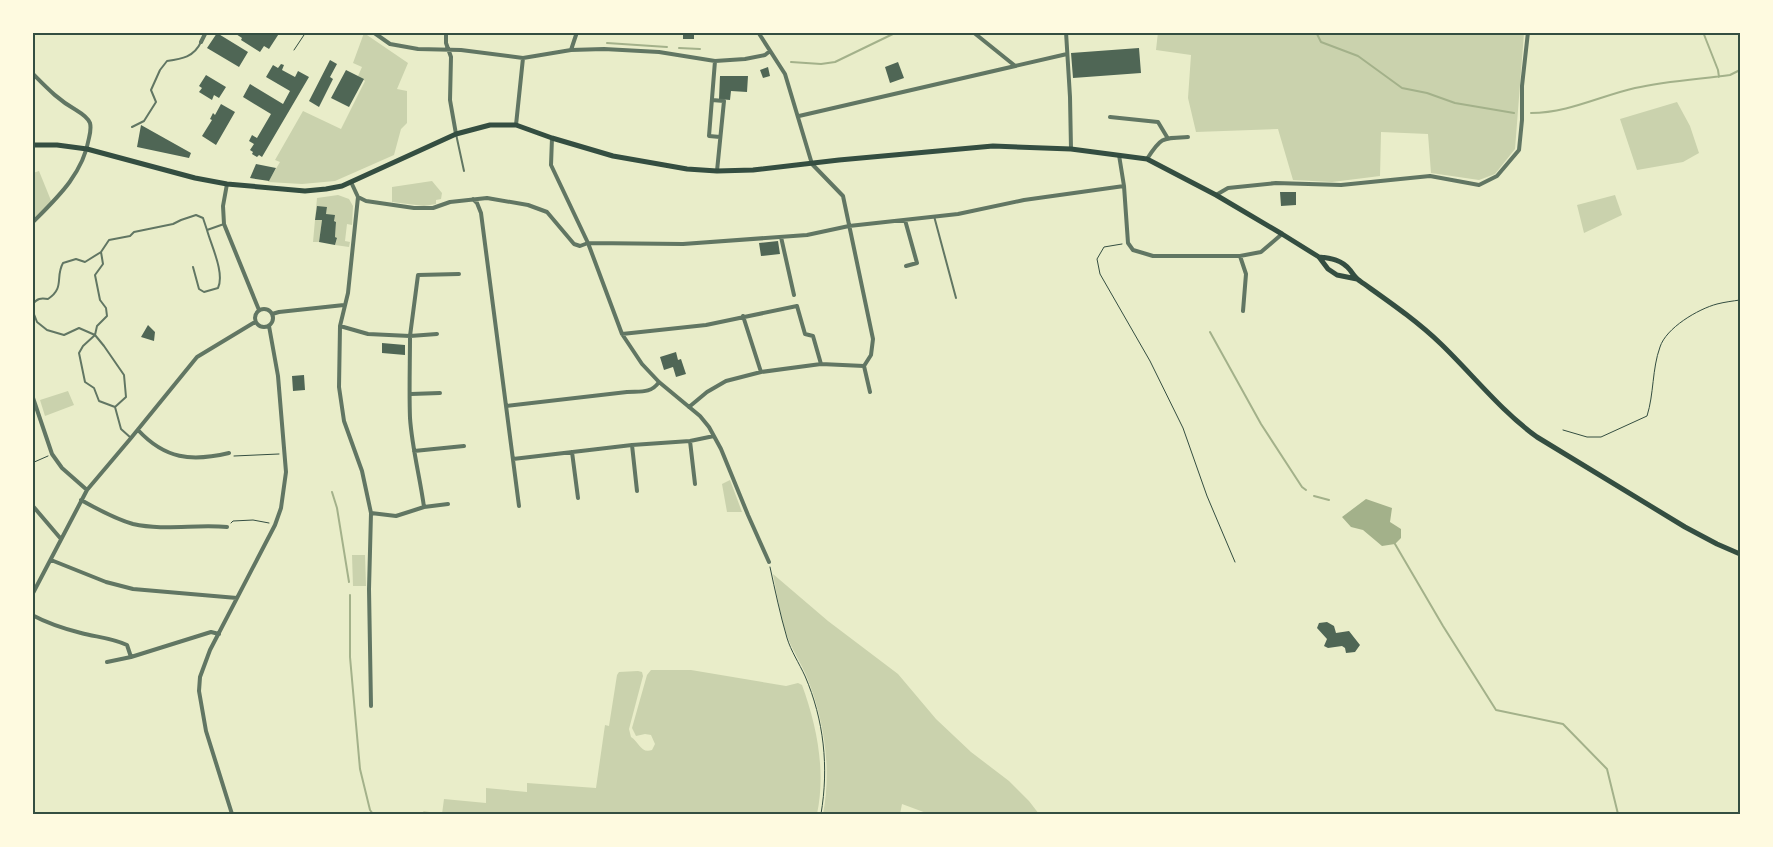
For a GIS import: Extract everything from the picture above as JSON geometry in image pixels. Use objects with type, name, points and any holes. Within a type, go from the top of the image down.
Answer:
[{"type":"main road","points":[[32,145],[57,145],[87,149],[195,178],[227,184],[306,191],[326,190],[350,182],[456,134],[490,125],[516,126],[613,156],[687,169],[717,171],[753,170],[993,146],[1071,149],[1147,159],[1216,195],[1282,234],[1319,257],[1328,269],[1337,275],[1358,280]]},
{"type":"main road","points":[[1319,257],[1333,258],[1348,267],[1358,280],[1413,319],[1440,343],[1518,423],[1537,437],[1685,527],[1740,554]]},
{"type":"street","points":[[201,42],[206,32]]},
{"type":"street","points":[[373,32],[390,44],[418,49],[448,49],[523,58],[571,50],[604,49],[659,52],[715,60],[765,55],[770,51]]},
{"type":"street","points":[[446,32],[446,43],[451,57],[450,100],[456,134]]},
{"type":"street","points":[[571,50],[576,32]]},
{"type":"street","points":[[758,32],[786,74],[812,164],[844,196],[873,339],[871,356],[864,366],[870,392]]},
{"type":"street","points":[[973,32],[1014,65]]},
{"type":"street","points":[[1066,32],[1071,149]]},
{"type":"street","points":[[1216,195],[1228,188],[1276,183],[1341,186],[1430,176],[1479,185],[1497,176],[1519,150],[1522,120],[1522,86],[1528,32]]},
{"type":"street","points":[[799,116],[1067,54]]},
{"type":"street","points":[[516,126],[523,58]]},
{"type":"street","points":[[715,60],[709,136],[720,137]]},
{"type":"street","points":[[32,73],[54,96],[82,113],[90,123],[87,149],[80,166],[64,190],[32,223]]},
{"type":"street","points":[[712,100],[724,102],[717,171]]},
{"type":"street","points":[[1110,117],[1158,122],[1167,138]]},
{"type":"street","points":[[1147,159],[1158,142],[1167,138],[1188,137]]},
{"type":"street","points":[[552,138],[551,165],[588,243],[622,334],[642,364],[659,382],[705,421],[721,449],[769,562]]},
{"type":"street","points":[[1119,155],[1124,186],[1128,243],[1134,250],[1153,256],[1240,256],[1261,252],[1282,234]]},
{"type":"street","points":[[350,182],[358,197],[348,293],[340,326],[339,387],[344,420],[362,471],[370,513],[371,706]]},
{"type":"street","points":[[227,184],[223,206],[224,224],[259,310]]},
{"type":"street","points":[[358,197],[366,201],[414,208],[433,208],[450,202],[487,198],[528,204],[547,212],[574,244],[580,246],[588,243],[683,244],[807,235],[849,226],[958,214],[1024,200],[1124,186]]},
{"type":"street","points":[[473,199],[481,213],[519,506]]},
{"type":"street","points":[[905,220],[917,263],[906,266]]},
{"type":"street","points":[[781,237],[794,295]]},
{"type":"street","points":[[1240,256],[1246,274],[1243,311]]},
{"type":"street","points":[[424,507],[410,418],[410,336],[418,275],[459,274]]},
{"type":"street","points":[[272,314],[344,305]]},
{"type":"street","points":[[622,334],[706,324],[797,306],[805,334],[813,336],[821,364]]},
{"type":"street","points":[[265,309],[272,314],[273,321],[269,326],[261,327],[255,322],[256,314],[259,310],[265,309]]},
{"type":"street","points":[[743,316],[762,372]]},
{"type":"street","points":[[32,595],[80,500],[87,490],[197,357],[255,322]]},
{"type":"street","points":[[232,814],[206,731],[199,691],[200,677],[219,634],[274,524],[285,493],[286,472],[278,376],[269,326]]},
{"type":"street","points":[[340,326],[368,334],[410,336],[437,334]]},
{"type":"street","points":[[689,407],[726,381],[762,372],[821,364],[864,366]]},
{"type":"street","points":[[506,406],[645,391],[651,390],[659,382]]},
{"type":"street","points":[[411,394],[440,393]]},
{"type":"street","points":[[32,395],[52,454],[62,468],[87,490]]},
{"type":"street","points":[[138,430],[150,443],[167,453],[190,458],[218,456],[229,453]]},
{"type":"street","points":[[513,459],[632,445],[690,441],[714,436]]},
{"type":"street","points":[[690,441],[695,484]]},
{"type":"street","points":[[632,445],[636,491]]},
{"type":"street","points":[[414,451],[464,446]]},
{"type":"street","points":[[572,452],[578,498]]},
{"type":"street","points":[[80,500],[102,512],[134,524],[227,527]]},
{"type":"street","points":[[370,513],[396,516],[424,507],[448,504]]},
{"type":"street","points":[[32,505],[61,539]]},
{"type":"street","points":[[51,560],[106,582],[133,589],[237,598]]},
{"type":"street","points":[[32,583],[36,587]]},
{"type":"street","points":[[32,615],[78,632],[127,645],[131,657]]},
{"type":"street","points":[[107,662],[131,657],[211,632],[219,634]]},
{"type":"lane","points":[[132,128],[144,121],[156,102],[151,90],[167,61],[186,58],[198,48],[201,42]]},
{"type":"lane","points":[[456,134],[464,171]]},
{"type":"lane","points":[[32,305],[35,300],[41,298],[48,299],[55,295],[60,284],[59,269],[63,263],[76,259],[85,262],[101,252],[109,240],[130,236],[134,232],[173,224],[196,216],[203,218],[220,274],[221,282],[218,288],[204,292],[199,289],[192,267]]},
{"type":"lane","points":[[934,216],[956,298]]},
{"type":"lane","points":[[206,230],[224,224]]},
{"type":"lane","points":[[101,252],[103,264],[96,275],[100,300],[106,308],[107,316],[97,326],[95,335],[83,346],[79,353],[86,382],[94,388],[99,401],[115,407]]},
{"type":"lane","points":[[32,309],[37,322],[47,330],[64,335],[79,328],[95,335],[124,375],[126,397],[115,407]]},
{"type":"lane","points":[[115,407],[121,429],[131,438]]},
{"type":"path","points":[[294,50],[306,32]]},
{"type":"path","points":[[1128,243],[1104,247],[1097,259],[1100,274],[1150,361],[1183,428],[1235,562]]},
{"type":"path","points":[[1563,430],[1587,437],[1601,437],[1648,416],[1660,347],[1668,332],[1690,316],[1716,304],[1740,300]]},
{"type":"path","points":[[229,453],[236,457],[280,454]]},
{"type":"path","points":[[32,463],[52,454]]},
{"type":"path","points":[[227,527],[233,521],[253,520],[271,523]]},
{"type":"path","points":[[769,562],[787,639],[805,677],[818,715],[823,739],[825,773],[821,814]]},
{"type":"shaded area","points":[[1158,32],[1524,33],[1515,149],[1495,174],[1479,180],[1431,173],[1428,134],[1381,132],[1380,176],[1332,182],[1293,180],[1278,129],[1196,132],[1188,98],[1191,55],[1156,50]]},
{"type":"shaded area","points":[[364,33],[408,63],[397,89],[407,91],[407,123],[401,129],[394,155],[335,181],[302,184],[268,182],[280,162],[275,160],[303,111],[341,129],[365,81],[358,76],[362,67],[353,63]]},
{"type":"shaded area","points":[[1677,102],[1690,126],[1699,153],[1683,162],[1637,170],[1620,119]]},
{"type":"shaded area","points":[[39,171],[52,203],[33,223],[33,173]]},
{"type":"shaded area","points":[[432,181],[442,193],[441,199],[436,200],[436,204],[424,206],[392,202],[392,187]]},
{"type":"shaded area","points":[[338,195],[349,199],[353,206],[352,225],[347,224],[345,241],[350,242],[349,247],[335,245],[337,239],[335,237],[336,222],[326,214],[327,207],[317,207],[315,220],[317,198]]},
{"type":"shaded area","points":[[1615,195],[1622,215],[1584,233],[1577,205]]},
{"type":"shaded area","points":[[315,220],[322,220],[319,242],[313,242]]},
{"type":"shaded area","points":[[68,391],[74,405],[45,416],[40,400]]},
{"type":"shaded area","points":[[730,480],[742,512],[727,512],[722,484]]},
{"type":"shaded area","points":[[1366,499],[1392,508],[1390,522],[1401,529],[1401,538],[1395,544],[1382,546],[1363,530],[1351,527],[1342,517]]},
{"type":"shaded area","points":[[352,555],[365,555],[366,586],[353,586]]},
{"type":"shaded area","points":[[773,574],[828,621],[898,674],[936,719],[971,752],[1009,781],[1039,814],[929,814],[902,804],[900,814],[823,814],[827,779],[822,726],[818,708],[806,675],[786,633]]},
{"type":"shaded area","points":[[651,670],[691,670],[786,686],[798,683],[802,685],[816,732],[821,781],[817,814],[442,814],[444,799],[486,803],[486,788],[527,792],[527,783],[596,788],[605,725],[609,726],[619,672],[642,672],[643,676],[629,729],[631,737],[640,747],[648,751],[652,750],[655,744],[651,735],[636,736],[632,728],[647,675]]},
{"type":"shaded area","points":[[423,811],[442,814],[425,814]]},
{"type":"building","points":[[233,32],[280,32],[269,49],[264,46],[260,52],[241,40],[242,38]]},
{"type":"building","points":[[683,32],[694,32],[694,39],[683,39]]},
{"type":"building","points":[[217,33],[248,52],[239,67],[207,48]]},
{"type":"building","points":[[1139,48],[1141,73],[1073,78],[1071,53]]},
{"type":"building","points":[[330,60],[337,64],[330,77],[333,79],[319,107],[309,101]]},
{"type":"building","points":[[898,62],[904,78],[890,83],[885,67]]},
{"type":"building","points":[[281,64],[284,65],[282,70],[295,77],[298,71],[309,77],[262,157],[259,155],[257,157],[250,150],[254,144],[249,141],[252,135],[257,138],[271,114],[243,97],[250,84],[283,104],[290,91],[266,77],[273,65],[278,68]]},
{"type":"building","points":[[768,67],[770,76],[763,78],[760,70]]},
{"type":"building","points":[[346,70],[364,79],[349,107],[331,98]]},
{"type":"building","points":[[206,75],[226,87],[219,98],[214,95],[212,100],[199,92],[202,88],[199,86]]},
{"type":"building","points":[[720,76],[748,76],[747,92],[731,91],[730,100],[719,99]]},
{"type":"building","points":[[221,104],[235,112],[216,145],[202,136],[212,120],[210,119],[213,113],[215,115]]},
{"type":"building","points":[[141,125],[191,153],[189,158],[137,147]]},
{"type":"building","points":[[256,164],[276,168],[269,181],[250,178]]},
{"type":"building","points":[[1280,192],[1296,192],[1296,205],[1281,206]]},
{"type":"building","points":[[317,206],[327,207],[326,214],[335,215],[335,237],[337,238],[335,245],[319,242],[322,220],[315,220]]},
{"type":"building","points":[[778,241],[780,254],[761,256],[759,243]]},
{"type":"building","points":[[148,325],[155,332],[154,341],[141,337]]},
{"type":"building","points":[[382,343],[405,345],[405,355],[382,353]]},
{"type":"building","points":[[676,352],[678,360],[681,359],[686,374],[676,377],[673,367],[664,370],[660,357]]},
{"type":"building","points":[[304,375],[305,390],[293,391],[292,376]]},
{"type":"building","points":[[1327,622],[1334,626],[1336,633],[1349,631],[1360,645],[1355,652],[1346,653],[1345,648],[1342,646],[1328,648],[1324,646],[1327,639],[1317,628],[1319,623]]},
{"type":"waterway","points":[[791,62],[821,64],[835,62],[897,32]]},
{"type":"waterway","points":[[1316,32],[1321,42],[1358,56],[1402,88],[1427,93],[1455,103],[1514,113]]},
{"type":"waterway","points":[[1703,32],[1719,77]]},
{"type":"waterway","points":[[607,43],[667,47]]},
{"type":"waterway","points":[[679,48],[700,49]]},
{"type":"waterway","points":[[1531,113],[1571,107],[1622,91],[1646,86],[1730,75],[1740,70]]},
{"type":"waterway","points":[[1210,332],[1261,424],[1302,487],[1306,490]]},
{"type":"waterway","points":[[332,492],[337,508],[349,582]]},
{"type":"waterway","points":[[1314,496],[1329,500]]},
{"type":"waterway","points":[[1395,544],[1443,626],[1496,710],[1563,724],[1607,769],[1618,814]]},
{"type":"waterway","points":[[350,595],[350,657],[360,769],[370,810],[373,814]]}]
